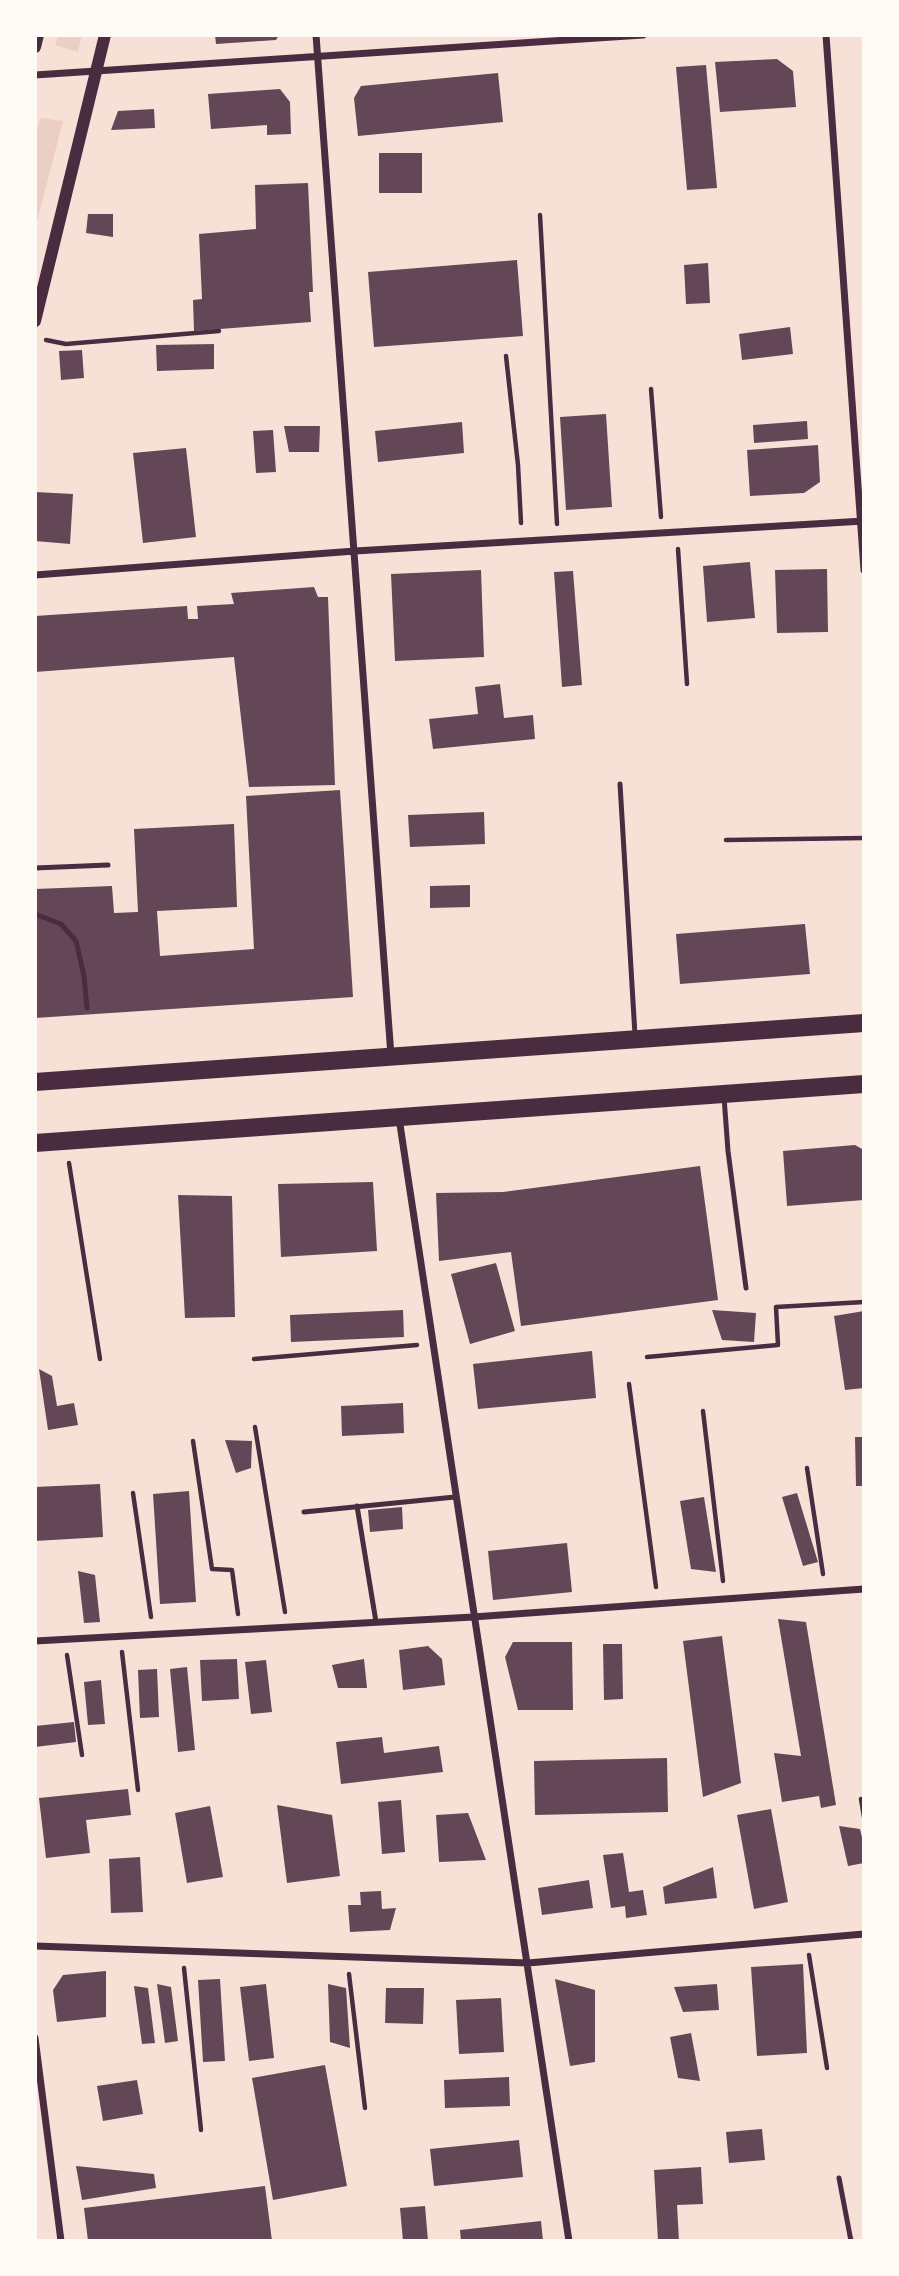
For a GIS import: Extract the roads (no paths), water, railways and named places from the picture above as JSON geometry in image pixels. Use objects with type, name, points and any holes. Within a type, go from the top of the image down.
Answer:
[{"type":"main road","points":[[35,1082],[864,1023]]},
{"type":"main road","points":[[35,1143],[864,1084]]},
{"type":"street","points":[[35,47],[38,35]]},
{"type":"street","points":[[35,321],[105,35]]},
{"type":"street","points":[[316,35],[390,1056]]},
{"type":"street","points":[[35,75],[643,35]]},
{"type":"street","points":[[826,35],[864,570]]},
{"type":"street","points":[[35,575],[355,551],[862,521]]},
{"type":"street","points":[[399,1117],[569,2241]]},
{"type":"street","points":[[35,1641],[473,1617],[864,1589]]},
{"type":"street","points":[[35,1946],[528,1963],[864,1934]]},
{"type":"street","points":[[35,2038],[61,2241]]},
{"type":"lane","points":[[620,783],[635,1039]]},
{"type":"lane","points":[[35,868],[108,865]]},
{"type":"lane","points":[[35,914],[61,924],[76,942],[85,976],[87,1008]]},
{"type":"lane","points":[[724,1094],[728,1151],[746,1288]]},
{"type":"lane","points":[[304,1512],[455,1497]]},
{"type":"lane","points":[[357,1506],[376,1622]]},
{"type":"lane","points":[[839,2178],[850,2241]]}]
